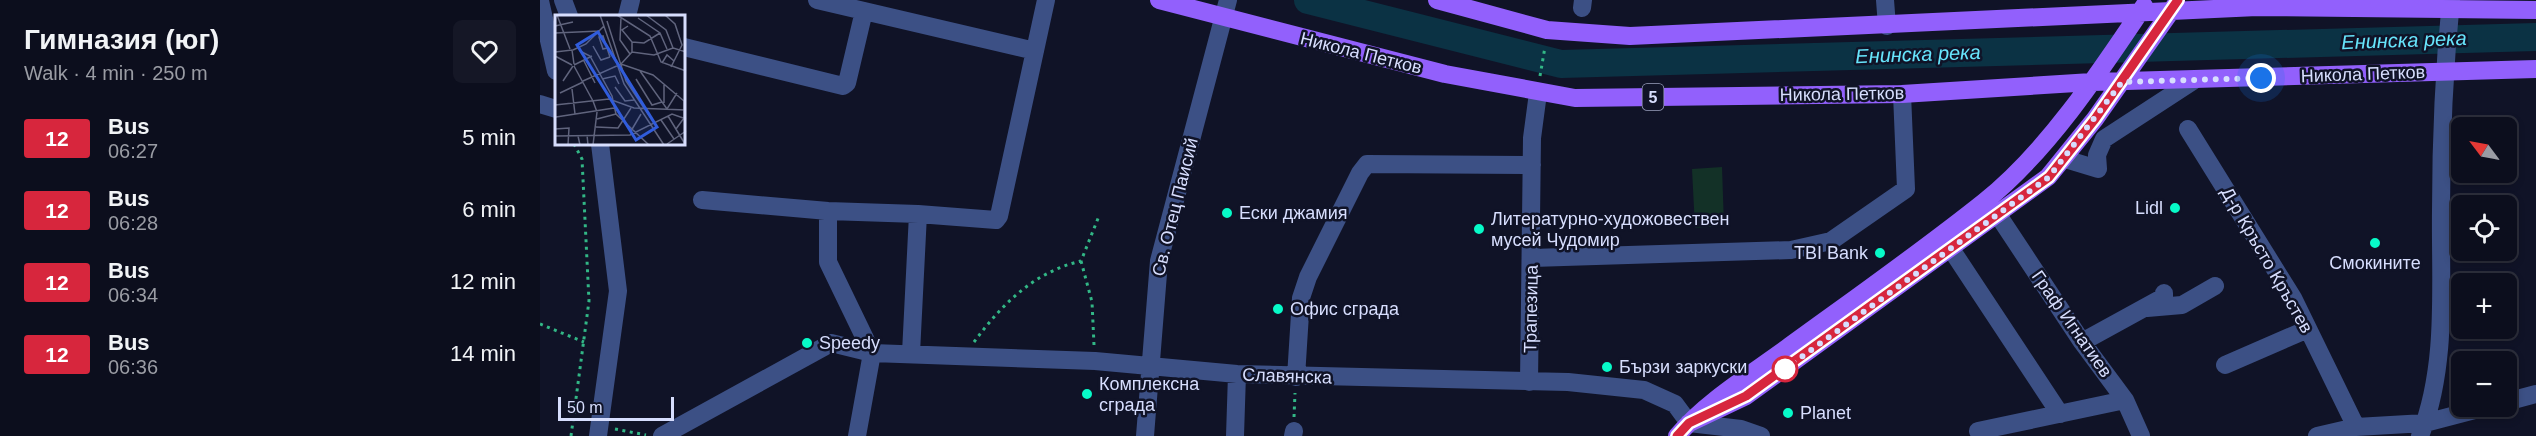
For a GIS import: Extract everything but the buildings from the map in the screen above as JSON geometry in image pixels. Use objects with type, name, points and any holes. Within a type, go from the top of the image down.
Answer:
[{"type":"main road","name":"Никола Петков","points":[[1159,0],[1226,8],[1445,74],[1539,83],[1575,98],[1902,94],[2092,82],[2193,81],[2445,65],[2536,69]]},
{"type":"main road","points":[[1437,0],[1547,30],[1629,36],[1887,26],[2144,6],[2170,12],[2253,4],[2449,11],[2536,10]]},
{"type":"main road","points":[[1683,430],[1986,201],[2025,164],[2092,82],[2144,6]]},
{"type":"main road","points":[[1683,430],[1746,396],[2049,177],[2122,82],[2170,12]]},
{"type":"street","points":[[563,0],[569,15]]},
{"type":"street","points":[[627,15],[631,0]]},
{"type":"street","points":[[817,0],[1035,51]]},
{"type":"street","points":[[702,200],[828,211],[918,213],[996,220],[999,216],[1046,0]]},
{"type":"street","points":[[1885,0],[1887,26]]},
{"type":"street","points":[[540,1],[555,67]]},
{"type":"street","name":"Св. Отец Паисий","points":[[1145,436],[1159,261],[1226,8]]},
{"type":"street","points":[[686,47],[843,86],[847,83],[864,11]]},
{"type":"street","points":[[2422,430],[2440,352],[2445,65],[2449,11]]},
{"type":"street","points":[[2064,159],[2097,170],[2097,154],[2104,139],[2193,81]]},
{"type":"street","name":"Трапезица","points":[[1529,382],[1532,165],[1539,83]]},
{"type":"street","points":[[1532,258],[1791,250],[1831,241],[1906,189],[1902,94]]},
{"type":"street","points":[[540,104],[555,109]]},
{"type":"street","name":"Д-р Кръсто Кръстев","points":[[2188,129],[2293,298],[2356,428]]},
{"type":"street","points":[[599,431],[618,291],[600,146]]},
{"type":"street","points":[[1296,376],[1301,298],[1308,277],[1360,173],[1367,164],[1532,165]]},
{"type":"street","points":[[828,211],[828,262],[872,353],[857,436]]},
{"type":"street","points":[[911,353],[918,213]]},
{"type":"street","name":"Граф Игнатиев","points":[[1998,215],[2082,342],[2125,400],[2141,436]]},
{"type":"street","points":[[1951,249],[2060,414]]},
{"type":"street","points":[[2143,308],[2182,305],[2216,286]]},
{"type":"street","points":[[2082,342],[2164,297],[2164,293]]},
{"type":"street","points":[[2225,365],[2308,329]]},
{"type":"street","name":"Славянска","points":[[662,436],[831,343],[872,353],[1095,361],[1237,374],[1568,382],[1644,390],[1675,404],[1683,430]]},
{"type":"street","points":[[1235,436],[1237,374]]},
{"type":"street","points":[[1978,431],[2125,400]]},
{"type":"street","points":[[2517,401],[2532,400]]},
{"type":"street","points":[[2327,435],[2356,428],[2422,430],[2459,417]]},
{"type":"street","points":[[1683,430],[1741,429],[1761,436]]},
{"type":"path","points":[[1539,83],[1546,38]]},
{"type":"path","points":[[571,436],[589,301],[582,159],[575,146]]},
{"type":"path","points":[[1095,361],[1092,302],[1081,261],[1099,216]]},
{"type":"path","points":[[964,355],[994,315],[1028,284],[1063,265],[1081,261]]},
{"type":"path","points":[[540,324],[584,342]]},
{"type":"path","points":[[1293,433],[1296,376]]},
{"type":"path","points":[[599,431],[651,436]]},
{"type":"green space","points":[[1722,167],[1724,226],[1695,228],[1692,169]]},
{"type":"waterway","name":"Енинска река","points":[[1308,0],[1561,64],[2536,37]]},
{"type":"bus line","name":"12","points":[[1677,436],[1689,423],[1746,396],[2029,194],[2049,177],[2122,82],[2178,0]]},
{"type":"place","name":"Lidl","points":[[2175,208]]},
{"type":"place","name":"Ески джамия","points":[[1227,213]]},
{"type":"place","name":"Литературно-художовествен мусей Чудомир","points":[[1479,229]]},
{"type":"place","name":"Смокините","points":[[2375,243]]},
{"type":"place","name":"TBI Bank","points":[[1880,253]]},
{"type":"place","name":"Офис сграда","points":[[1278,309]]},
{"type":"place","name":"Speedy","points":[[807,343]]},
{"type":"place","name":"Бързи заркуски","points":[[1607,367]]},
{"type":"place","name":"Комплексна сграда","points":[[1087,394]]},
{"type":"place","name":"Planet","points":[[1788,413]]},
{"type":"route","points":[[1785,369],[2029,194],[2049,177],[2122,82],[2261,78]]}]
